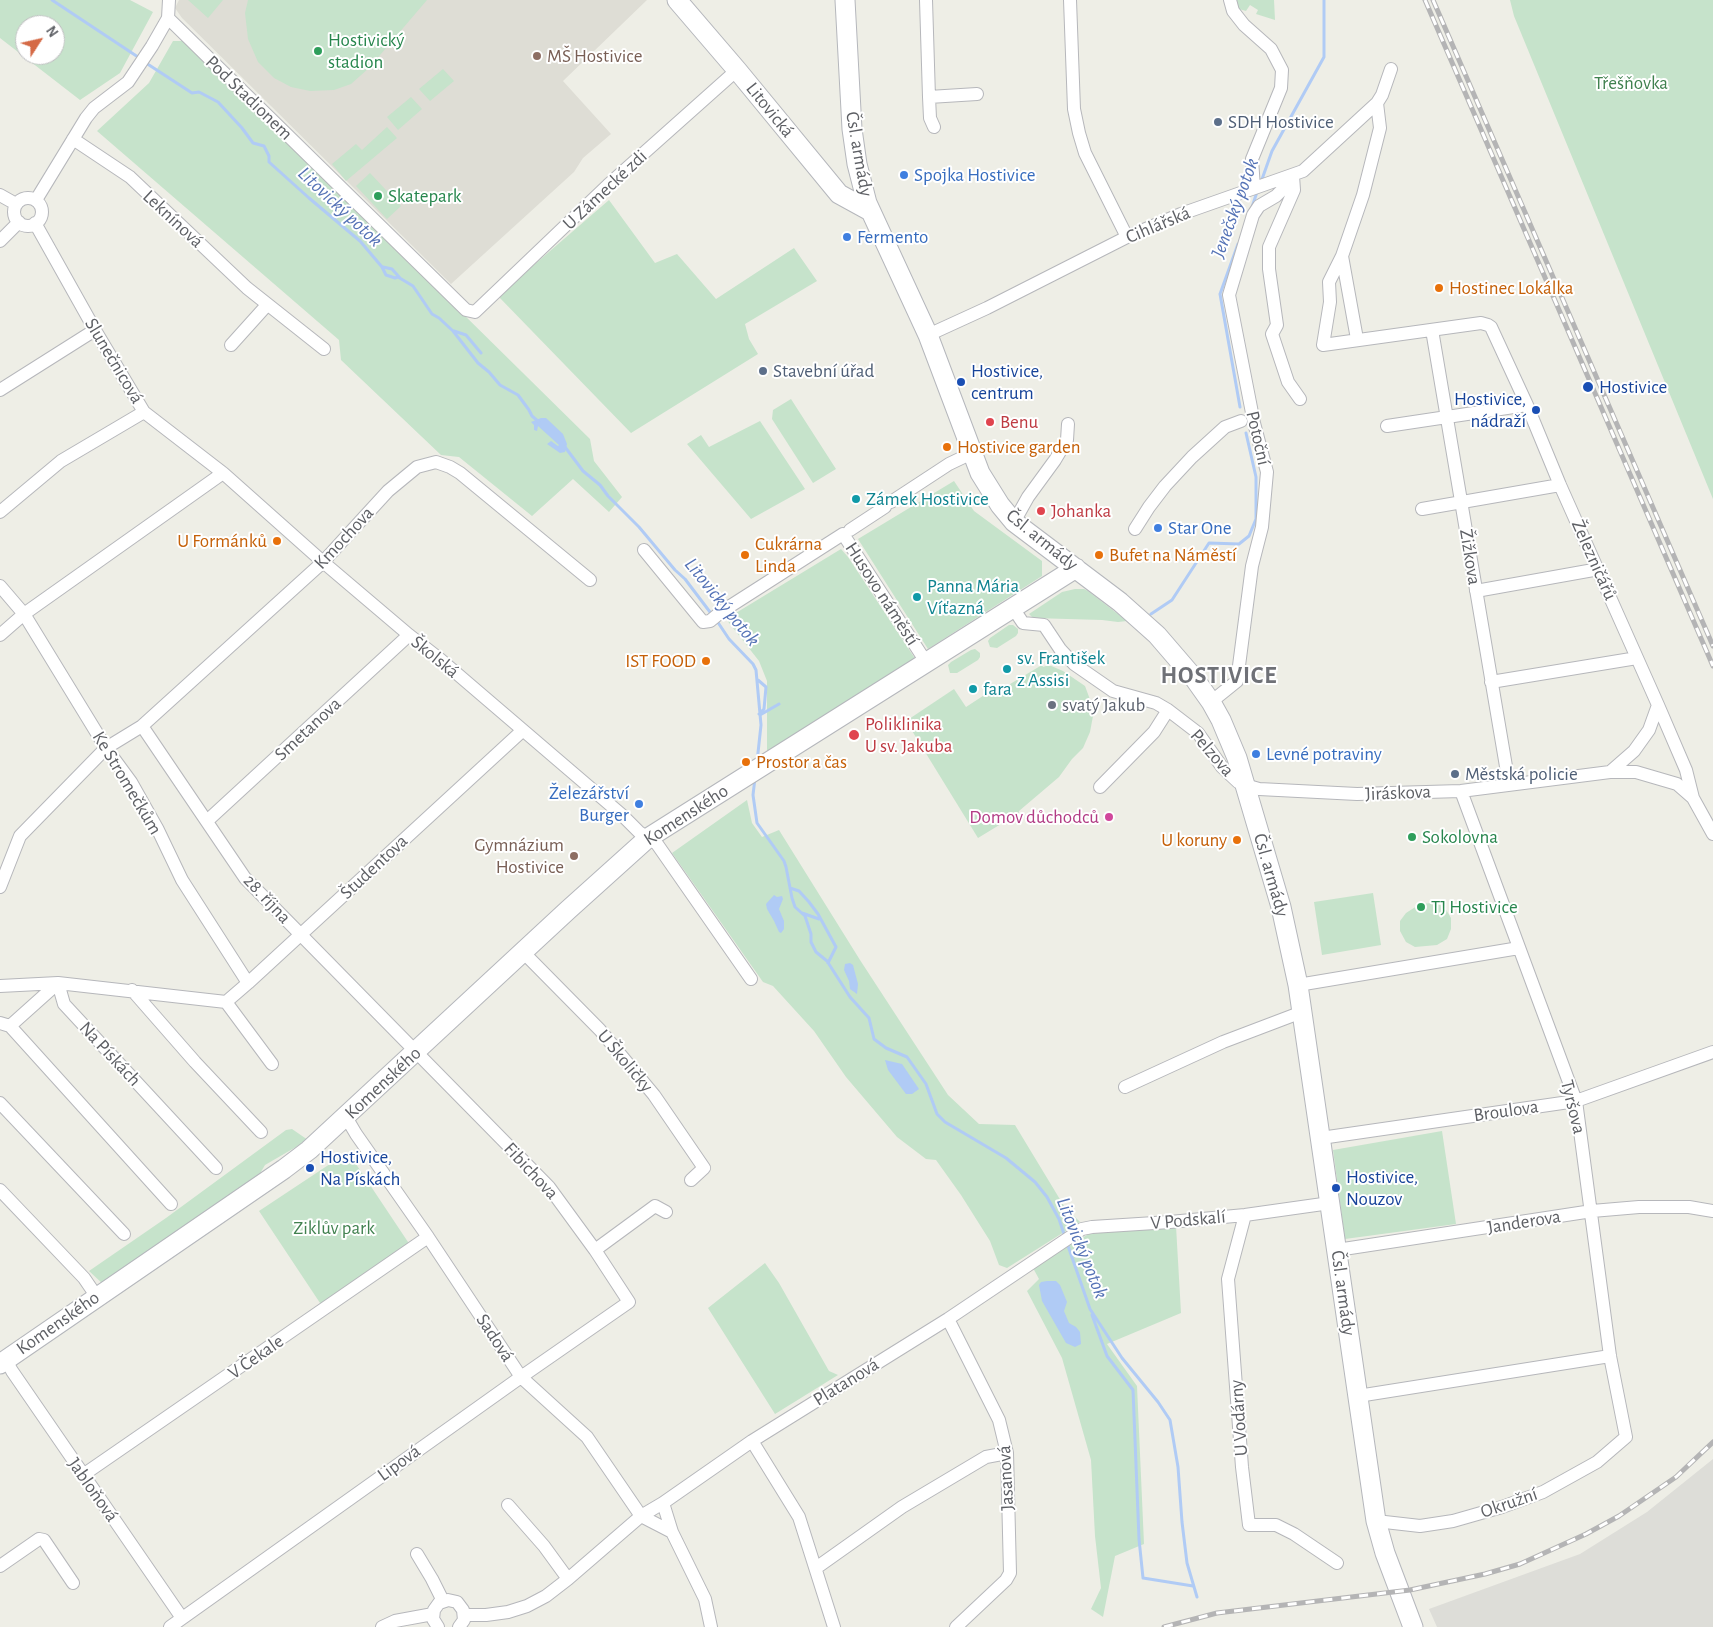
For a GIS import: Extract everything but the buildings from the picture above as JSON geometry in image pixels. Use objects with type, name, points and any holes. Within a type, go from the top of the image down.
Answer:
[{"type":"main road","name":"Litovická","points":[[677,0],[828,182],[839,194],[870,211]]},
{"type":"main road","name":"Čsl. armády","points":[[845,0],[852,129],[857,164],[870,211],[928,335],[980,473],[1014,522],[1120,602],[1157,635],[1194,678],[1211,702],[1229,738],[1245,785],[1283,914],[1298,986],[1376,1521],[1392,1572],[1413,1627]]},
{"type":"main road","points":[[828,182],[846,178],[857,164]]},
{"type":"main road","name":"Husovo náměstí","points":[[746,776],[1076,568]]},
{"type":"main road","name":"Komenského","points":[[3,1362],[284,1170],[346,1118],[648,838],[746,776]]},
{"type":"street","points":[[36,200],[94,108],[126,84],[152,46],[168,18],[169,0]]},
{"type":"street","points":[[926,0],[930,118],[934,127]]},
{"type":"street","points":[[1070,0],[1074,109],[1079,133],[1085,153],[1127,237]]},
{"type":"street","points":[[1230,0],[1233,11],[1244,25],[1272,49],[1282,70],[1281,88],[1252,159],[1259,187]]},
{"type":"street","name":"Pod Stadionem","points":[[168,18],[466,310],[475,312]]},
{"type":"street","points":[[1391,69],[1382,95],[1376,103],[1380,128],[1363,195],[1342,256],[1329,282],[1330,302],[1323,346],[1432,330]]},
{"type":"street","name":"U Zámecké zdi","points":[[475,312],[608,185],[737,70]]},
{"type":"street","points":[[929,97],[977,94]]},
{"type":"street","name":"Cihlářská","points":[[928,335],[987,308],[1127,237],[1181,214],[1288,178],[1303,171],[1376,103]]},
{"type":"street","name":"Leknínová","points":[[73,139],[130,177],[267,305],[324,349]]},
{"type":"street","points":[[1288,178],[1294,190],[1269,247],[1269,269],[1277,325],[1272,334],[1288,382],[1300,399]]},
{"type":"street","name":"Potoční","points":[[1211,702],[1237,681],[1252,566],[1262,527],[1267,472],[1254,423],[1229,295],[1253,215],[1259,206],[1282,190],[1288,178]]},
{"type":"street","points":[[0,195],[16,204]]},
{"type":"street","points":[[28,197],[36,200],[41,206],[41,217],[35,223],[27,226],[18,222],[14,211],[16,204],[23,198],[28,197]]},
{"type":"street","points":[[0,241],[18,222]]},
{"type":"street","name":"Slunečnicová","points":[[35,223],[144,412],[223,474]]},
{"type":"street","points":[[1342,256],[1351,341]]},
{"type":"street","points":[[231,345],[267,305]]},
{"type":"street","name":"Železničářů","points":[[1432,330],[1481,323],[1488,325],[1493,331],[1636,658],[1658,704],[1686,770],[1693,798]]},
{"type":"street","points":[[0,390],[95,330]]},
{"type":"street","name":"Žižkova","points":[[1432,330],[1509,784]]},
{"type":"street","points":[[1387,426],[1526,404]]},
{"type":"street","points":[[0,512],[61,461],[144,412]]},
{"type":"street","points":[[1135,529],[1165,486],[1192,457],[1225,427],[1241,421]]},
{"type":"street","points":[[1014,522],[1028,497],[1067,440],[1068,424]]},
{"type":"street","name":"Husovo náměstí","points":[[850,530],[888,505],[893,499],[949,464],[972,453]]},
{"type":"street","name":"Kmochova","points":[[0,888],[20,836],[106,748],[142,726],[323,562],[388,491],[412,469],[436,462],[460,473],[590,580]]},
{"type":"street","points":[[0,635],[24,614],[223,474]]},
{"type":"street","name":"Školská","points":[[223,474],[323,562],[441,660],[661,849],[751,979]]},
{"type":"street","points":[[1422,509],[1560,485]]},
{"type":"street","name":"Husovo náměstí","points":[[644,550],[703,622],[710,621],[720,612],[843,534],[926,662]]},
{"type":"street","points":[[1476,591],[1598,569]]},
{"type":"street","name":"Ke Stromečkům","points":[[0,586],[24,614],[106,748],[131,782],[158,830],[182,880],[248,984]]},
{"type":"street","name":"Pelzova","points":[[1013,608],[1023,623],[1044,625],[1060,649],[1074,664],[1113,691],[1156,703],[1168,710],[1198,733],[1222,767],[1238,782],[1245,785]]},
{"type":"street","name":"Smetanova","points":[[207,821],[409,635]]},
{"type":"street","points":[[1491,682],[1636,658]]},
{"type":"street","points":[[1610,772],[1634,751],[1649,730],[1658,704]]},
{"type":"street","points":[[1100,787],[1154,732],[1168,710]]},
{"type":"street","name":"28. října","points":[[142,726],[245,878],[416,1053]]},
{"type":"street","name":"Študentova","points":[[226,1002],[248,984],[522,731]]},
{"type":"street","name":"Jiráskova","points":[[1245,785],[1259,789],[1357,794],[1462,791],[1610,772],[1636,772],[1678,784],[1693,798],[1713,834]]},
{"type":"street","name":"Tyršova","points":[[1462,791],[1576,1101],[1610,1356],[1626,1438]]},
{"type":"street","points":[[1298,986],[1519,948]]},
{"type":"street","name":"U Školičky","points":[[523,952],[600,1030],[654,1095],[704,1168],[691,1180]]},
{"type":"street","points":[[58,983],[5,1024],[172,1204]]},
{"type":"street","points":[[0,986],[58,983],[226,1002],[272,1064]]},
{"type":"street","name":"Na Pískách","points":[[58,983],[64,1004],[216,1168]]},
{"type":"street","points":[[132,990],[195,1062],[261,1132]]},
{"type":"street","points":[[1125,1087],[1223,1042],[1302,1012]]},
{"type":"street","name":"Broulova","points":[[1320,1138],[1576,1101],[1713,1052]]},
{"type":"street","name":"Fibichova","points":[[416,1053],[549,1187],[595,1250],[629,1302]]},
{"type":"street","points":[[0,1103],[124,1234]]},
{"type":"street","name":"Sadová","points":[[346,1118],[521,1376],[587,1437],[641,1516],[672,1532]]},
{"type":"street","points":[[0,1190],[84,1278],[97,1296]]},
{"type":"street","name":"V Podskalí","points":[[1052,1250],[1082,1229],[1092,1227],[1245,1215],[1330,1202]]},
{"type":"street","points":[[595,1250],[656,1206],[666,1212]]},
{"type":"street","name":"Janderova","points":[[1337,1250],[1592,1211],[1689,1207],[1713,1211]]},
{"type":"street","name":"U Vodárny","points":[[1245,1215],[1228,1279],[1242,1468],[1250,1525],[1276,1525],[1294,1534],[1337,1563]]},
{"type":"street","name":"V Čekale","points":[[83,1475],[428,1237]]},
{"type":"street","name":"Platanová","points":[[464,1615],[486,1616],[508,1612],[527,1606],[546,1596],[641,1516],[752,1441],[948,1319],[1052,1250]]},
{"type":"street","name":"Lipová","points":[[170,1627],[521,1376],[629,1302]]},
{"type":"street","name":"Jasanová","points":[[948,1319],[999,1420],[1007,1453],[1010,1573],[1006,1580],[956,1627]]},
{"type":"street","points":[[1358,1396],[1610,1356]]},
{"type":"street","name":"Jabloňová","points":[[3,1362],[12,1371],[182,1618]]},
{"type":"street","name":"Okružní","points":[[1376,1521],[1420,1526],[1453,1521],[1502,1508],[1543,1492],[1597,1462],[1626,1438]]},
{"type":"street","points":[[752,1441],[800,1518],[834,1627]]},
{"type":"street","points":[[816,1568],[902,1507],[986,1457],[1007,1453]]},
{"type":"street","points":[[662,1503],[672,1532],[705,1599],[711,1627]]},
{"type":"street","points":[[508,1505],[544,1546],[568,1579]]},
{"type":"street","points":[[0,1566],[39,1539],[44,1540],[73,1583]]},
{"type":"street","points":[[417,1554],[443,1601]]},
{"type":"street","points":[[438,1627],[433,1614],[436,1606],[448,1600],[457,1602],[461,1606],[464,1620],[459,1627]]},
{"type":"street","points":[[382,1627],[395,1621],[433,1614]]},
{"type":"shaded area","points":[[179,0],[647,0],[563,81],[611,134],[583,158],[574,172],[451,284],[182,18],[175,8]]},
{"type":"shaded area","points":[[1713,1459],[1713,1627],[1437,1627],[1429,1609],[1580,1554],[1647,1512]]},
{"type":"green space","points":[[0,0],[130,0],[153,12],[120,73],[80,100],[35,65],[65,65],[65,15],[15,15],[15,50],[0,38]]},
{"type":"green space","points":[[188,0],[223,0],[208,18]]},
{"type":"green space","name":"Hostivický stadion","points":[[248,0],[427,0],[369,68],[351,84],[334,90],[310,91],[291,87],[274,78],[258,62],[248,39],[245,13]]},
{"type":"green space","points":[[1236,0],[1274,0],[1275,20],[1256,14],[1258,10],[1250,5],[1246,11],[1239,9]]},
{"type":"green space","name":"Třešňovka","points":[[1510,0],[1713,0],[1713,499],[1514,16]]},
{"type":"green space","points":[[173,41],[186,41],[590,439],[594,461],[622,497],[609,512],[573,479],[532,516],[459,457],[441,455],[341,360],[339,340],[97,131],[149,83]]},
{"type":"green space","points":[[443,69],[454,81],[430,101],[419,89]]},
{"type":"green space","points":[[411,97],[422,109],[398,130],[387,117]]},
{"type":"green space","points":[[387,127],[397,138],[346,181],[332,164],[356,144],[362,150]]},
{"type":"green space","name":"Skatepark","points":[[370,173],[401,206],[387,219],[356,186]]},
{"type":"green space","points":[[609,200],[655,263],[677,254],[716,299],[794,248],[817,281],[745,324],[749,339],[758,354],[631,433],[498,296]]},
{"type":"green space","points":[[791,399],[836,469],[813,483],[772,419],[773,410]]},
{"type":"green space","points":[[760,421],[805,489],[751,519],[687,444],[701,435],[709,447]]},
{"type":"green space","points":[[954,481],[974,511],[1042,561],[1042,576],[928,649],[858,539]]},
{"type":"green space","points":[[841,549],[916,660],[767,753],[767,681],[759,661],[726,619]]},
{"type":"green space","points":[[1075,589],[1088,591],[1127,621],[1033,618],[1029,614],[1062,592]]},
{"type":"green space","points":[[1009,625],[1013,625],[1018,629],[1016,636],[997,648],[990,647],[988,641],[990,638]]},
{"type":"green space","points":[[975,649],[980,653],[978,660],[957,673],[950,673],[948,665],[951,662]]},
{"type":"green space","points":[[1042,665],[1043,667],[1049,665],[1063,671],[1085,686],[1092,705],[1093,716],[1090,732],[1083,748],[1059,777],[1019,813],[978,838],[906,721],[954,689],[966,707],[992,689],[1000,690]]},
{"type":"green space","points":[[747,800],[752,823],[762,837],[779,830],[860,960],[948,1095],[979,1124],[1015,1125],[1064,1206],[1080,1222],[1007,1268],[999,1265],[990,1241],[936,1160],[926,1159],[897,1137],[846,1077],[814,1031],[773,986],[763,982],[672,853]]},
{"type":"green space","points":[[1373,893],[1381,945],[1322,955],[1314,902]]},
{"type":"green space","points":[[1432,903],[1444,906],[1451,918],[1451,929],[1447,939],[1437,945],[1415,947],[1406,942],[1400,931],[1400,921],[1406,913],[1420,904]]},
{"type":"green space","points":[[292,1129],[308,1140],[265,1165],[255,1182],[104,1285],[89,1271],[166,1218],[286,1130]]},
{"type":"green space","points":[[1442,1131],[1456,1224],[1345,1239],[1333,1150]]},
{"type":"green space","name":"Ziklův park","points":[[348,1152],[410,1245],[322,1306],[259,1211]]},
{"type":"green space","points":[[1176,1226],[1181,1313],[1107,1344],[1137,1386],[1144,1544],[1115,1556],[1103,1617],[1091,1609],[1101,1588],[1095,1536],[1091,1460],[1062,1358],[1027,1291],[1039,1279],[1033,1268],[1061,1249],[1089,1234]]},
{"type":"green space","points":[[765,1263],[779,1283],[829,1371],[838,1375],[775,1414],[708,1308]]},
{"type":"water","points":[[546,418],[563,434],[567,444],[565,452],[560,453],[547,444],[551,441],[559,445],[538,426],[537,431],[534,430],[534,425],[531,422]]},
{"type":"water","points":[[774,895],[777,897],[782,896],[783,899],[779,909],[784,921],[784,929],[781,933],[766,904]]},
{"type":"water","points":[[850,963],[853,965],[858,984],[857,994],[850,989],[844,970],[845,964]]},
{"type":"water","points":[[885,1060],[902,1064],[919,1089],[912,1094],[906,1094],[888,1070]]},
{"type":"water","points":[[1056,1281],[1060,1285],[1067,1302],[1064,1311],[1069,1323],[1080,1332],[1081,1344],[1075,1347],[1066,1343],[1042,1301],[1039,1285],[1041,1282]]},
{"type":"waterway","name":"Litovický potok","points":[[52,0],[141,59]]},
{"type":"waterway","name":"Jenečský potok","points":[[1261,182],[1272,151],[1324,57],[1324,0]]},
{"type":"waterway","name":"Litovický potok","points":[[146,63],[192,93],[199,92],[218,102],[253,143],[264,146],[269,156],[269,162],[360,241],[382,267],[386,275],[398,277],[413,286],[432,314],[453,331],[478,363],[500,385],[518,395],[532,416],[539,422]]},
{"type":"waterway","name":"Jenečský potok","points":[[1252,207],[1257,192]]},
{"type":"waterway","name":"Jenečský potok","points":[[1238,244],[1220,294],[1240,407]]},
{"type":"waterway","points":[[383,267],[392,269],[400,278]]},
{"type":"waterway","points":[[454,331],[466,335],[481,353]]},
{"type":"waterway","name":"Jenečský potok","points":[[1151,614],[1172,600],[1209,543],[1239,544],[1249,536],[1256,519],[1256,477],[1246,433]]},
{"type":"waterway","name":"Litovický potok","points":[[565,447],[583,471],[600,485],[685,579],[713,616]]},
{"type":"waterway","name":"Litovický potok","points":[[717,621],[729,639],[753,664],[756,670],[761,725],[757,762]]},
{"type":"waterway","points":[[758,680],[766,687],[764,709],[759,714]]},
{"type":"waterway","name":"Jenečský potok","points":[[760,715],[779,704]]},
{"type":"waterway","name":"Litovický potok","points":[[755,778],[753,795],[757,823],[784,861],[795,907],[805,916],[811,934],[811,942],[816,952],[827,961],[850,997],[869,1018],[874,1039],[886,1048],[907,1057],[926,1084],[937,1114],[945,1122],[1006,1158],[1035,1182],[1047,1197],[1059,1219],[1065,1237]]},
{"type":"waterway","points":[[790,888],[799,891],[809,902],[818,914],[836,947],[828,963]]},
{"type":"waterway","points":[[802,913],[819,919]]},
{"type":"waterway","name":"Litovický potok","points":[[1067,1243],[1090,1309],[1122,1358],[1158,1402],[1170,1420],[1178,1467],[1187,1563],[1197,1597]]},
{"type":"waterway","points":[[1092,1315],[1107,1356],[1133,1390],[1139,1539],[1143,1578],[1193,1586]]},
{"type":"railway","points":[[1425,0],[1713,666]]},
{"type":"railway","points":[[1433,0],[1713,646]]},
{"type":"railway","points":[[1164,1627],[1217,1613],[1410,1590],[1485,1574],[1520,1564],[1586,1534],[1619,1516],[1676,1477],[1713,1442]]},
{"type":"place","name":"Hostivický stadion","points":[[318,51]]},
{"type":"place","name":"MŠ Hostivice","points":[[537,56]]},
{"type":"place","name":"SDH Hostivice","points":[[1218,122]]},
{"type":"place","name":"Spojka Hostivice","points":[[904,175]]},
{"type":"place","name":"Skatepark","points":[[378,196]]},
{"type":"place","name":"Fermento","points":[[847,237]]},
{"type":"place","name":"Hostinec Lokálka","points":[[1439,288]]},
{"type":"place","name":"Stavební úřad","points":[[763,371]]},
{"type":"place","name":"Hostivice, centrum","points":[[961,382]]},
{"type":"place","name":"Hostivice","points":[[1588,387]]},
{"type":"place","name":"Hostivice, nádraží","points":[[1536,410]]},
{"type":"place","name":"Benu","points":[[990,422]]},
{"type":"place","name":"Hostivice garden","points":[[947,447]]},
{"type":"place","name":"Zámek Hostivice","points":[[856,499]]},
{"type":"place","name":"Johanka","points":[[1041,511]]},
{"type":"place","name":"Star One","points":[[1158,528]]},
{"type":"place","name":"U Formánků","points":[[277,541]]},
{"type":"place","name":"Cukrárna Linda","points":[[745,555]]},
{"type":"place","name":"Bufet na Náměstí","points":[[1099,555]]},
{"type":"place","name":"Panna Mária Víťazná","points":[[917,597]]},
{"type":"place","name":"IST FOOD","points":[[706,661]]},
{"type":"place","name":"sv. František z Assisi","points":[[1007,669]]},
{"type":"place","name":"fara","points":[[973,689]]},
{"type":"place","name":"svatý Jakub","points":[[1052,705]]},
{"type":"place","name":"Poliklinika U sv. Jakuba","points":[[854,735]]},
{"type":"place","name":"Levné potraviny","points":[[1256,754]]},
{"type":"place","name":"Prostor a čas","points":[[746,762]]},
{"type":"place","name":"Městská policie","points":[[1455,774]]},
{"type":"place","name":"Železářství Burger","points":[[639,804]]},
{"type":"place","name":"Domov důchodců","points":[[1109,817]]},
{"type":"place","name":"Sokolovna","points":[[1412,837]]},
{"type":"place","name":"U koruny","points":[[1237,840]]},
{"type":"place","name":"Gymnázium Hostivice","points":[[574,856]]},
{"type":"place","name":"TJ Hostivice","points":[[1421,907]]},
{"type":"place","name":"Hostivice, Na Pískách","points":[[310,1168]]},
{"type":"place","name":"Hostivice, Nouzov","points":[[1336,1188]]},
{"type":"district","name":"HOSTIVICE","points":[[1219,676]]}]
